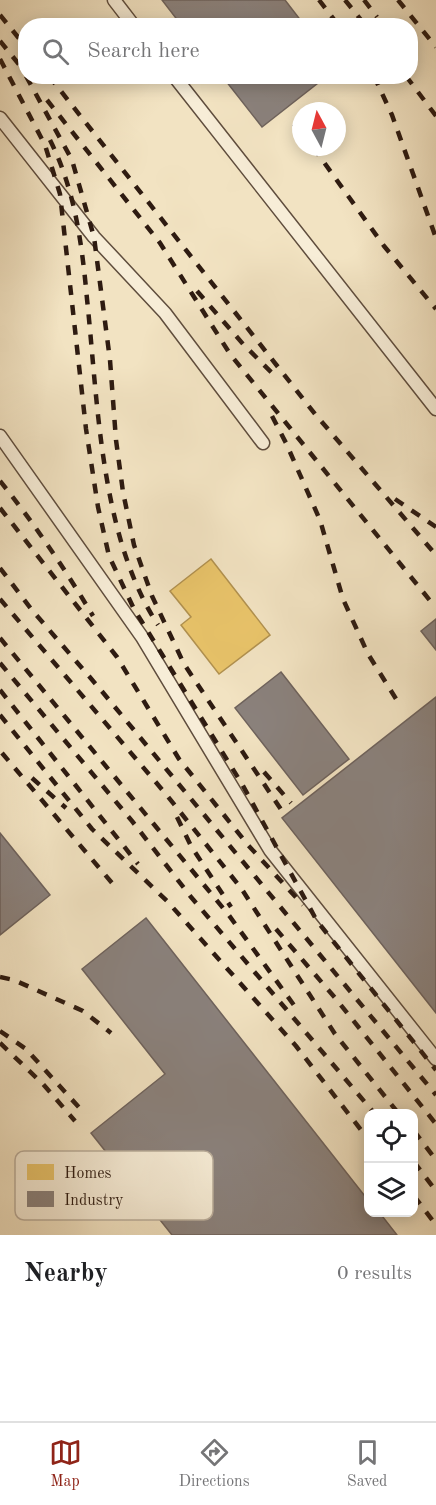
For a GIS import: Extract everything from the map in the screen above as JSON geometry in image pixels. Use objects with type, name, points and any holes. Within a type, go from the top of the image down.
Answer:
[{"type":"lane","points":[[114,0],[128,18]]},
{"type":"lane","points":[[180,84],[436,409]]},
{"type":"lane","points":[[0,118],[94,237],[165,313],[263,442]]},
{"type":"lane","points":[[0,436],[142,637],[270,850],[436,1059]]},
{"type":"building: Homes","points":[[211,559],[270,635],[219,674],[181,625],[191,617],[170,591]]},
{"type":"building: Industry","points":[[162,0],[285,0],[299,18],[176,18]]},
{"type":"building: Industry","points":[[228,84],[317,84],[262,127]]},
{"type":"building: Industry","points":[[436,619],[436,650],[421,631]]},
{"type":"building: Industry","points":[[281,672],[349,759],[303,795],[235,708]]},
{"type":"building: Industry","points":[[436,697],[436,1013],[282,818]]},
{"type":"building: Industry","points":[[0,833],[50,895],[0,935]]},
{"type":"building: Industry","points":[[146,918],[364,1195],[364,1217],[383,1217],[397,1235],[172,1235],[160,1220],[213,1220],[213,1151],[105,1151],[91,1133],[165,1074],[82,969]]},
{"type":"railway","points":[[319,0],[333,18]]},
{"type":"railway","points":[[345,0],[360,18]]},
{"type":"railway","points":[[364,0],[377,17]]},
{"type":"railway","points":[[398,0],[413,18]]},
{"type":"railway","points":[[0,15],[18,37]]},
{"type":"railway","points":[[418,25],[436,47]]},
{"type":"railway","points":[[0,41],[18,63]]},
{"type":"railway","points":[[0,59],[45,145],[60,194],[86,429],[98,507],[109,556],[134,609],[242,784],[317,921],[436,1070]]},
{"type":"railway","points":[[30,84],[72,160],[94,237],[110,360],[116,440],[123,492],[134,545],[152,596],[184,664],[284,814]]},
{"type":"railway","points":[[55,84],[315,414],[436,555]]},
{"type":"railway","points":[[378,84],[392,115],[436,238]]},
{"type":"railway","points":[[412,84],[436,116]]},
{"type":"railway","points":[[47,100],[160,243],[230,354],[432,603]]},
{"type":"railway","points":[[50,140],[66,178],[80,238],[99,424],[113,510],[124,551],[139,590],[158,625]]},
{"type":"railway","points":[[319,156],[384,246],[436,309]]},
{"type":"railway","points":[[197,291],[243,344],[274,375]]},
{"type":"railway","points":[[272,416],[320,520],[343,599],[368,654],[398,702]]},
{"type":"railway","points":[[0,481],[49,547],[93,616]]},
{"type":"railway","points":[[395,499],[436,527]]},
{"type":"railway","points":[[0,508],[117,657],[179,759],[248,845],[303,905]]},
{"type":"railway","points":[[0,568],[32,610],[436,1095]]},
{"type":"railway","points":[[0,599],[165,793],[241,888],[335,1034],[395,1109]]},
{"type":"railway","points":[[0,638],[228,914],[296,1008]]},
{"type":"railway","points":[[0,663],[132,821],[191,897],[371,1109]]},
{"type":"railway","points":[[0,690],[138,864]]},
{"type":"railway","points":[[0,715],[92,829],[167,901],[296,1046],[364,1134]]},
{"type":"railway","points":[[2,753],[112,883]]},
{"type":"railway","points":[[264,772],[291,803]]},
{"type":"railway","points":[[32,778],[66,808]]},
{"type":"railway","points":[[177,817],[191,846],[231,907]]},
{"type":"railway","points":[[276,929],[336,999],[436,1124]]},
{"type":"railway","points":[[0,977],[14,980],[83,1011],[111,1033]]},
{"type":"railway","points":[[0,1031],[26,1049],[85,1114]]},
{"type":"railway","points":[[0,1043],[43,1084],[75,1121]]},
{"type":"railway","points":[[418,1136],[436,1160]]},
{"type":"railway","points":[[415,1163],[436,1191]]},
{"type":"railway","points":[[418,1201],[436,1225]]}]
